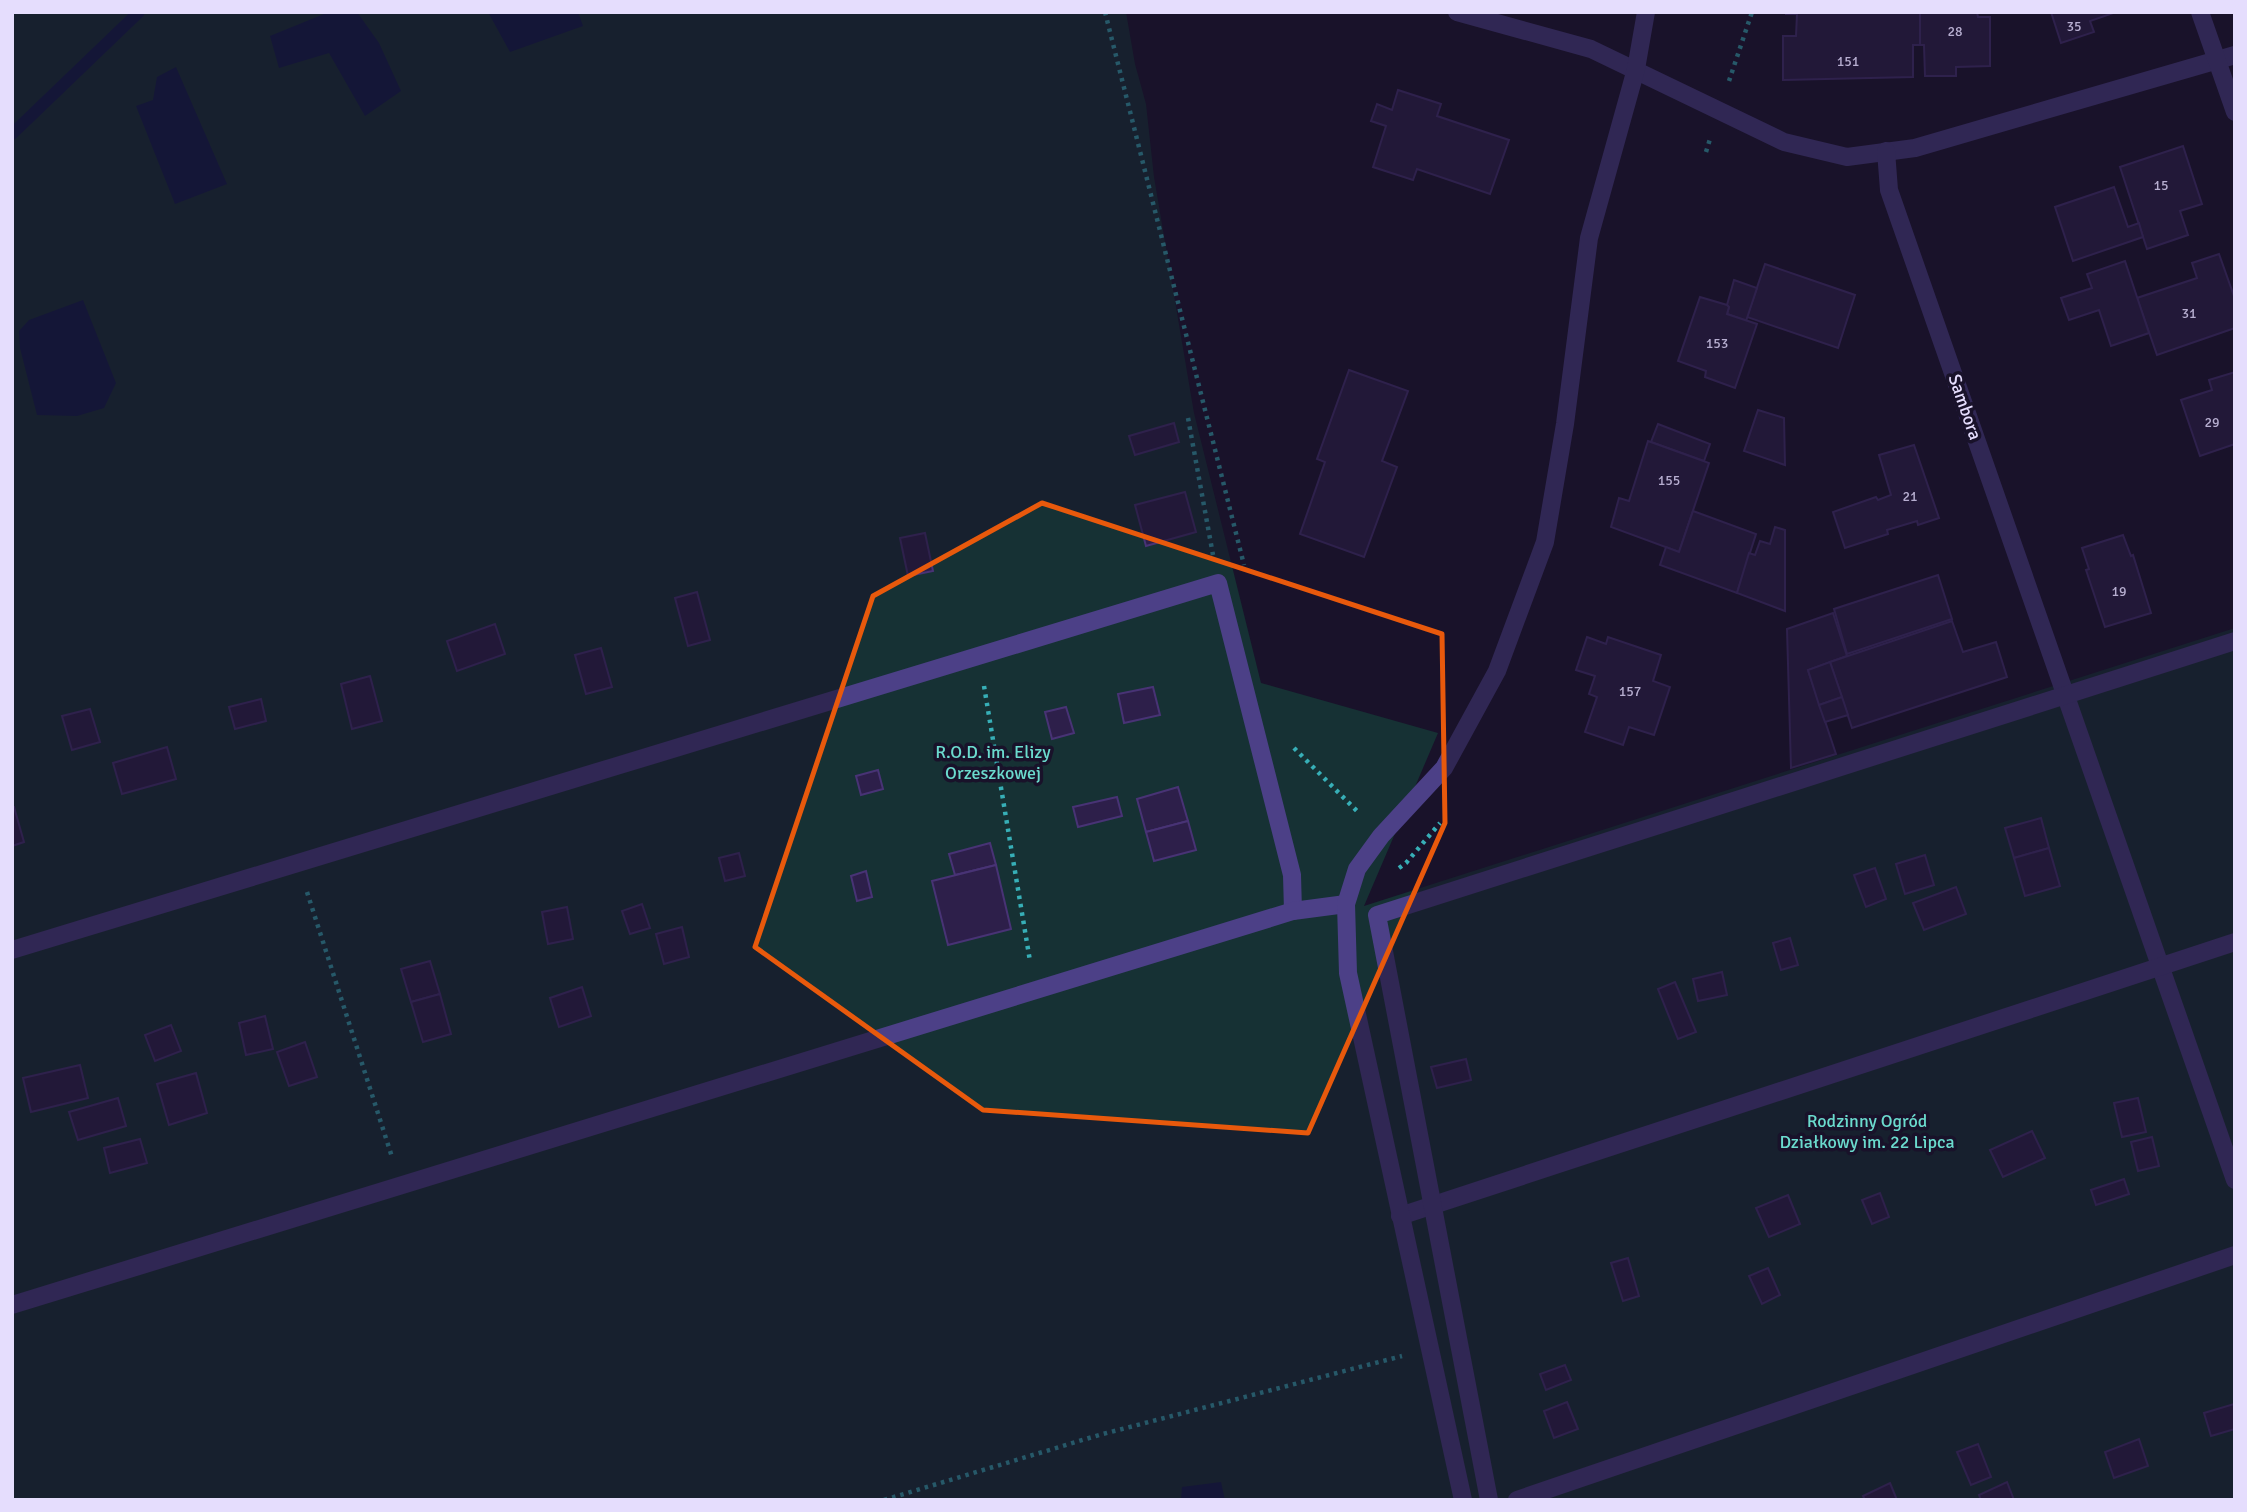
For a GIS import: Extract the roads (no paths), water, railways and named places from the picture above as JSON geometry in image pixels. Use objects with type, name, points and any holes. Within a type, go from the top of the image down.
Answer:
[{"type":"street","points":[[1457,12],[1591,49],[1784,142],[1847,157],[1915,148],[2235,55]]},
{"type":"street","points":[[1463,1500],[1348,973],[1346,904],[1357,869],[1381,836],[1444,768],[1497,671],[1545,542],[1589,238],[1636,69],[1646,12]]},
{"type":"street","points":[[2200,12],[2235,112]]},
{"type":"street","name":"Sambora","points":[[1886,152],[1889,190],[2235,1180]]},
{"type":"street","points":[[12,950],[1218,583],[1292,875],[1293,911]]},
{"type":"street","points":[[1489,1500],[1377,915],[2235,641]]},
{"type":"street","points":[[12,1305],[1293,911],[1346,904]]},
{"type":"street","points":[[1400,1216],[2235,942]]},
{"type":"street","points":[[1517,1500],[2235,1255]]},
{"type":"water","points":[[329,12],[357,12],[379,43],[401,91],[365,116],[329,53],[279,68],[270,36]]},
{"type":"water","points":[[488,12],[578,12],[583,26],[510,52]]},
{"type":"water","points":[[176,67],[227,184],[175,204],[136,106],[153,100],[157,77]]},
{"type":"water","points":[[83,300],[116,383],[104,408],[77,416],[37,415],[20,348],[19,331],[29,320]]},
{"type":"water","points":[[1221,1482],[1225,1500],[1181,1500],[1182,1487]]},
{"type":"waterway","points":[[12,134],[139,12]]},
{"type":"park label","name":"R.O.D. im. Elizy Orzeszkowej","points":[[993,762]]},
{"type":"park label","name":"Rodzinny Ogród Działkowy im. 22 Lipca","points":[[1867,1131]]}]
